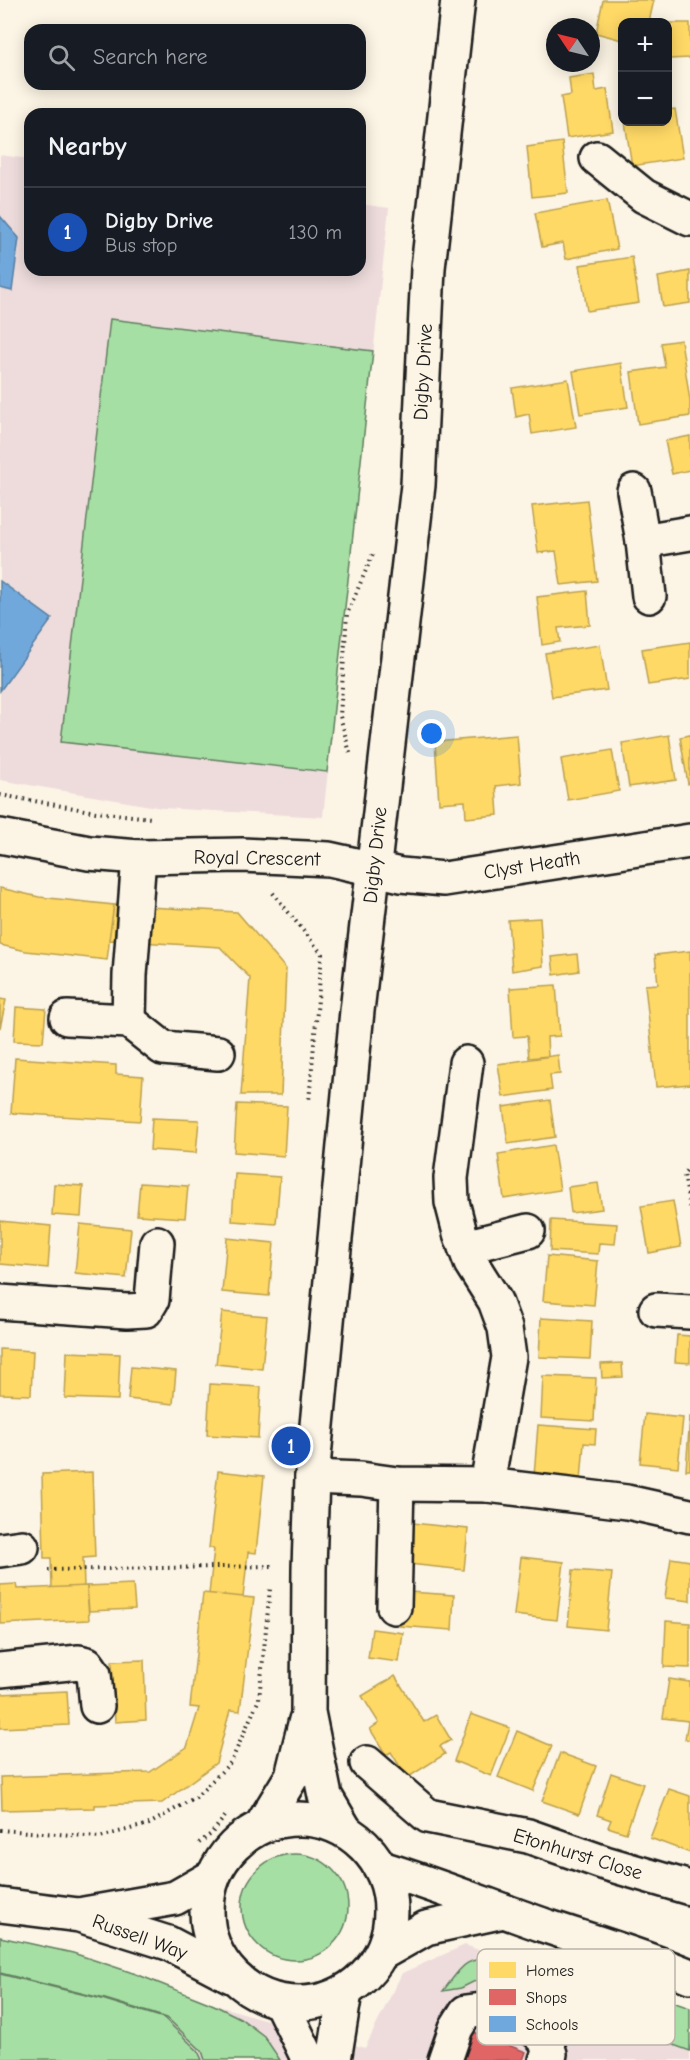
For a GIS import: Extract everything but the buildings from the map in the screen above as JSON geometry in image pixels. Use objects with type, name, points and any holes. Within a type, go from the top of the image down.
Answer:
[{"type":"street","name":"Digby Drive","points":[[345,1830],[325,1796],[308,1712],[312,1477],[357,1011],[418,485],[428,268],[458,0]]},
{"type":"street","points":[[597,158],[644,196],[690,219]]},
{"type":"street","points":[[634,491],[643,541],[649,596]]},
{"type":"street","points":[[643,541],[690,533]]},
{"type":"street","name":"Royal Crescent","points":[[0,836],[89,853],[140,858],[242,855],[329,860],[374,869]]},
{"type":"street","name":"Clyst Heath","points":[[374,869],[401,875],[444,879],[690,841]]},
{"type":"street","points":[[129,1021],[130,975],[140,858]]},
{"type":"street","points":[[67,1018],[129,1021],[163,1048],[218,1053]]},
{"type":"street","points":[[466,1063],[451,1178],[452,1202],[471,1263],[495,1301],[505,1328],[509,1357],[487,1485]]},
{"type":"street","points":[[465,1247],[528,1231]]},
{"type":"street","points":[[0,1302],[127,1311],[146,1310],[152,1300],[157,1243]]},
{"type":"street","points":[[656,1310],[690,1312]]},
{"type":"street","points":[[312,1477],[361,1479],[397,1484],[487,1485],[627,1502],[690,1516]]},
{"type":"street","points":[[394,1607],[397,1484]]},
{"type":"street","points":[[0,1670],[79,1662],[87,1664],[94,1674],[97,1706]]},
{"type":"street","name":"Digby Drive","points":[[262,1826],[292,1776],[308,1712]]},
{"type":"street","name":"Etonhurst Close","points":[[367,1763],[428,1816],[528,1836],[605,1863],[690,1888]]},
{"type":"street","points":[[295,1818],[316,1820],[345,1830],[374,1856],[381,1868],[391,1903],[389,1932],[382,1953],[369,1972],[345,1992],[308,2004],[281,2003],[251,1992],[232,1977],[211,1944],[205,1907],[212,1876],[229,1849],[262,1826],[295,1818]]},
{"type":"street","points":[[381,1868],[619,1949]]},
{"type":"street","name":"Russell Way","points":[[79,1915],[175,1898],[212,1876]]},
{"type":"street","name":"Russell Way","points":[[0,1905],[79,1915],[168,1943],[232,1977]]},
{"type":"street","points":[[382,1953],[426,1928],[504,1911]]},
{"type":"street","points":[[675,1970],[690,1976]]},
{"type":"street","points":[[334,2060],[345,1992]]},
{"type":"street","points":[[281,2003],[309,2060]]},
{"type":"street","points":[[445,2060],[456,2028],[466,2012],[477,2011]]},
{"type":"street","points":[[546,2060],[550,2054],[547,2045]]},
{"type":"path","points":[[351,758],[340,716],[347,614],[376,548]]},
{"type":"path","points":[[242,855],[322,954],[309,1111]]},
{"type":"path","points":[[690,1166],[684,1174],[690,1209]]},
{"type":"path","points":[[11,1549],[25,1570],[280,1567]]},
{"type":"path","points":[[272,1577],[273,1566]]},
{"type":"path","points":[[0,1830],[100,1837],[149,1824],[196,1797],[231,1762],[259,1698],[270,1588]]},
{"type":"path","points":[[195,1846],[211,1834],[232,1807]]},
{"type":"shaded area","points":[[0,155],[24,158],[24,276],[366,276],[366,205],[389,208],[323,817],[162,808],[0,780]]},
{"type":"shaded area","points":[[0,1937],[73,1953],[136,1974],[215,2005],[365,2048],[402,1973],[465,1945],[477,1949],[477,2045],[675,2045],[675,2006],[690,2010],[690,2060],[0,2060]]},
{"type":"green space","points":[[110,319],[373,351],[327,772],[61,742]]},
{"type":"green space","points":[[295,1854],[315,1858],[333,1869],[344,1887],[348,1907],[344,1927],[333,1945],[315,1956],[295,1960],[275,1956],[257,1945],[246,1927],[242,1907],[246,1887],[257,1869],[275,1858]]},
{"type":"green space","points":[[0,1937],[73,1953],[136,1974],[214,2005],[240,2018],[264,2036],[280,2060],[205,2060],[202,2051],[167,2018],[105,1999],[0,1973]]},
{"type":"green space","points":[[477,1959],[477,1980],[461,1988],[443,1991],[460,1969]]},
{"type":"green space","points":[[0,1974],[102,1999],[164,2018],[198,2051],[202,2060],[0,2059]]},
{"type":"green space","points":[[675,2003],[690,2008],[690,2051],[673,2045]]},
{"type":"place","name":"Digby Drive","points":[[291,1446]]}]
